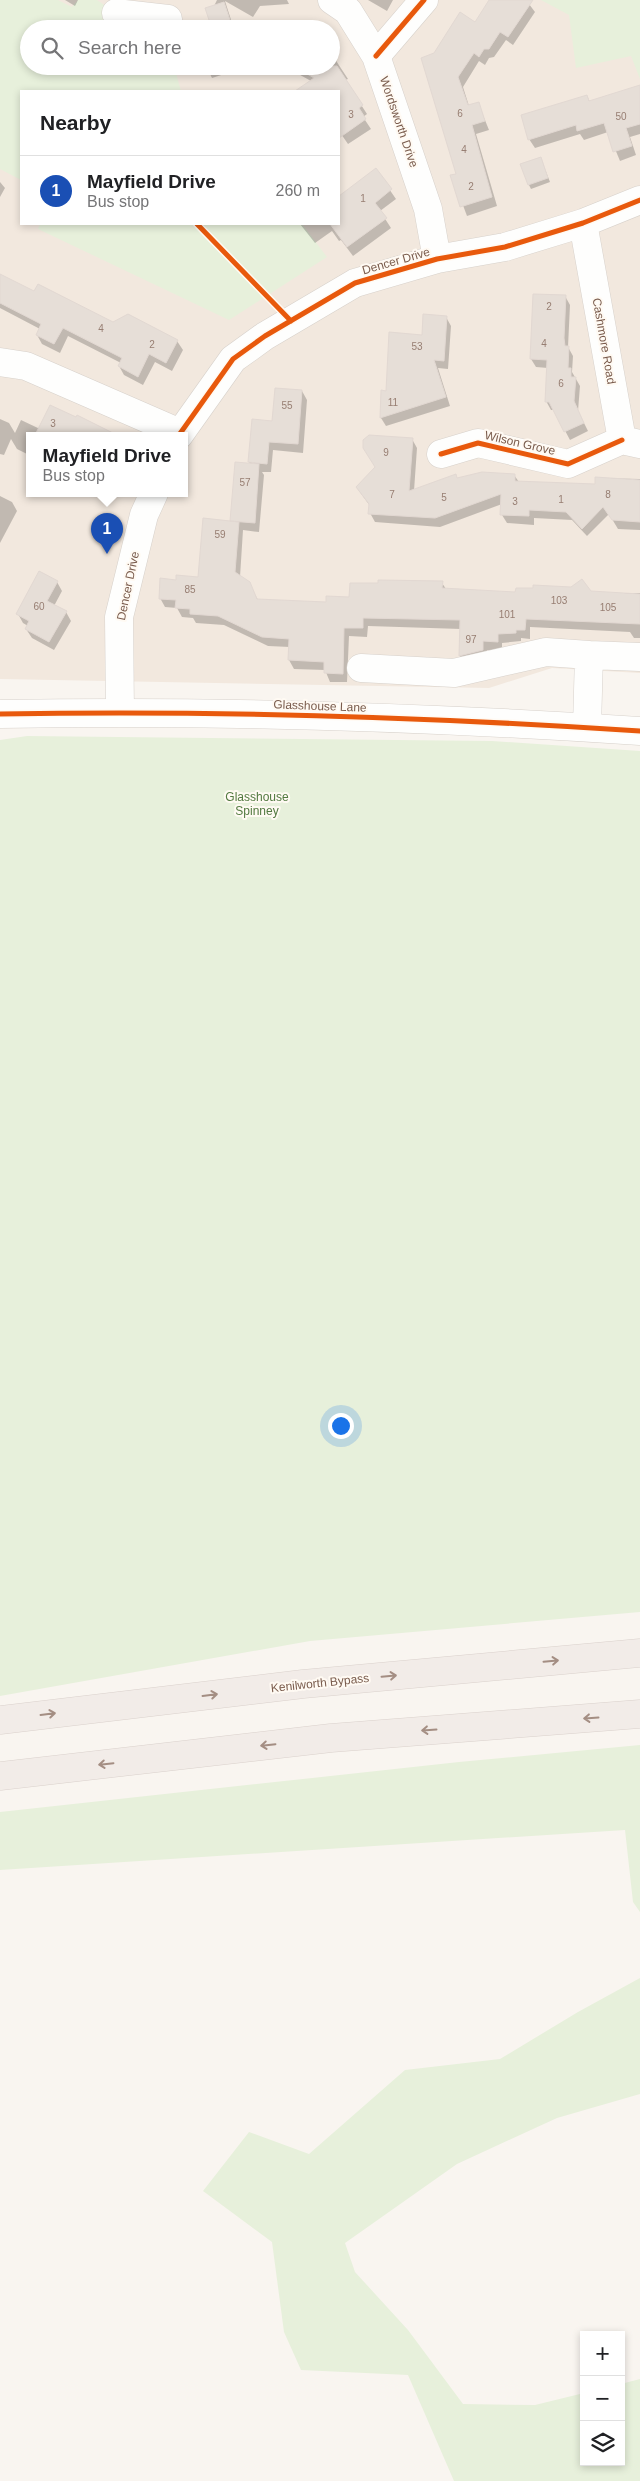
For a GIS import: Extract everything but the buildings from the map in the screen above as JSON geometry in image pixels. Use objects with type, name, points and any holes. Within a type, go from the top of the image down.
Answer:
[{"type":"highway","name":"Kenilworth Bypass","points":[[0,1720],[303,1684],[640,1653]]},
{"type":"highway","points":[[0,1776],[331,1738],[640,1714]]},
{"type":"street","name":"Wordsworth Drive","points":[[332,0],[348,11],[376,56],[428,209],[437,259]]},
{"type":"street","points":[[376,56],[424,0]]},
{"type":"street","points":[[116,13],[173,16]]},
{"type":"street","name":"Dencer Drive","points":[[181,432],[233,359],[266,336],[355,283],[437,259],[505,247],[583,223],[640,200]]},
{"type":"street","name":"Cashmore Road","points":[[583,223],[631,442]]},
{"type":"street","points":[[0,362],[26,366],[175,432]]},
{"type":"street","name":"Wilson Grove","points":[[441,454],[478,443],[568,464],[631,442]]},
{"type":"street","name":"Dencer Drive","points":[[120,712],[120,617],[144,515],[152,497]]},
{"type":"street","points":[[361,668],[454,673],[546,652],[640,657]]},
{"type":"street","points":[[587,727],[589,655]]},
{"type":"street","name":"Glasshouse Lane","points":[[0,714],[120,712],[414,719],[640,731]]},
{"type":"shaded area","points":[[0,0],[640,0],[640,673],[552,668],[489,688],[0,679]]},
{"type":"green space","points":[[0,0],[58,0],[72,7],[78,0],[97,0],[116,13],[139,20],[20,20],[20,75],[177,75],[181,90],[20,90],[20,179],[0,169]]},
{"type":"green space","points":[[541,0],[640,0],[640,79],[631,56],[576,68],[569,15]]},
{"type":"green space","points":[[40,225],[303,225],[327,257],[229,320],[38,229]]},
{"type":"green space","name":"Glasshouse Spinney","points":[[27,736],[492,741],[640,751],[640,1612],[310,1641],[0,1696],[0,740]]},
{"type":"green space","points":[[640,1745],[640,1912],[633,1902],[625,1830],[0,1870],[0,1812],[459,1762]]},
{"type":"green space","points":[[640,1978],[640,2094],[557,2118],[457,2164],[345,2243],[355,2272],[408,2330],[463,2404],[535,2405],[580,2394],[580,2466],[625,2466],[625,2383],[640,2379],[640,2481],[454,2481],[408,2375],[301,2370],[284,2332],[272,2242],[203,2191],[249,2132],[309,2154],[405,2070],[500,2059],[578,2012]]},
{"type":"cycle path","points":[[376,56],[424,0]]},
{"type":"cycle path","points":[[181,432],[233,359],[265,336],[355,283],[437,259],[505,247],[583,223],[640,200]]},
{"type":"cycle path","points":[[198,225],[291,321]]},
{"type":"cycle path","points":[[441,454],[478,443],[568,464],[622,440]]},
{"type":"cycle path","points":[[0,714],[160,713],[400,718],[640,731]]},
{"type":"place","name":"Mayfield Drive","points":[[107,554]]}]
